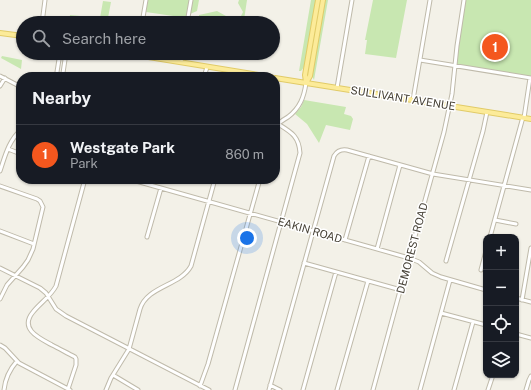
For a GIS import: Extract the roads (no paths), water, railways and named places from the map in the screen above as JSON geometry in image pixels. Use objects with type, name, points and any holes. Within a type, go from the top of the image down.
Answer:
[{"type":"main road","points":[[306,83],[305,75],[318,0]]},
{"type":"main road","points":[[306,83],[310,76],[323,0]]},
{"type":"main road","points":[[0,33],[16,35]]},
{"type":"main road","points":[[170,60],[239,72]]},
{"type":"main road","name":"SULLIVANT AVENUE","points":[[280,79],[531,119]]},
{"type":"street","points":[[43,16],[45,0]]},
{"type":"street","points":[[143,16],[146,0]]},
{"type":"street","points":[[188,16],[191,0]]},
{"type":"street","points":[[337,88],[352,0]]},
{"type":"street","points":[[413,100],[430,0]]},
{"type":"street","name":"DEMOREST ROAD","points":[[373,390],[444,132],[450,106],[456,46],[464,0]]},
{"type":"street","points":[[57,72],[59,60]]},
{"type":"street","points":[[62,72],[65,60]]},
{"type":"street","points":[[420,60],[530,78],[523,118],[491,234]]},
{"type":"street","points":[[206,72],[207,67]]},
{"type":"street","points":[[0,76],[16,85]]},
{"type":"street","points":[[0,86],[5,78]]},
{"type":"street","points":[[280,122],[294,112],[300,105],[306,83]]},
{"type":"street","points":[[446,261],[487,112]]},
{"type":"street","points":[[235,390],[300,153],[300,145],[297,139],[280,125]]},
{"type":"street","points":[[0,171],[8,149],[16,135]]},
{"type":"street","points":[[8,149],[16,152]]},
{"type":"street","points":[[269,390],[334,156],[338,151],[342,149],[347,150],[432,174],[531,190]]},
{"type":"street","points":[[345,240],[369,156]]},
{"type":"street","points":[[377,249],[400,165]]},
{"type":"street","points":[[0,345],[6,348],[16,361],[69,390],[76,365],[75,356],[32,333],[29,326],[29,318],[56,286],[84,184]]},
{"type":"street","name":"EAKIN ROAD","points":[[147,184],[409,258],[419,262],[436,275],[483,289]]},
{"type":"street","points":[[106,390],[113,375],[129,349],[140,307],[144,301],[153,293],[182,277],[191,266],[214,184]]},
{"type":"street","points":[[200,386],[208,364],[259,184]]},
{"type":"street","points":[[0,186],[37,199],[43,204],[43,211],[28,260],[8,285],[0,299]]},
{"type":"street","points":[[147,237],[161,188]]},
{"type":"street","points":[[495,220],[516,224]]},
{"type":"street","points":[[0,231],[34,244]]},
{"type":"street","points":[[522,300],[531,248]]},
{"type":"street","points":[[304,263],[401,290]]},
{"type":"street","points":[[481,270],[483,264]]},
{"type":"street","points":[[0,268],[40,288],[48,296],[56,309],[63,314],[209,390]]},
{"type":"street","points":[[303,390],[336,272]]},
{"type":"street","points":[[420,390],[450,280]]},
{"type":"street","points":[[337,390],[368,281]]},
{"type":"street","points":[[519,299],[531,302]]},
{"type":"street","points":[[441,313],[483,324]]},
{"type":"street","points":[[454,390],[473,322]]},
{"type":"street","points":[[519,335],[531,338]]},
{"type":"street","points":[[4,390],[9,373],[16,361]]},
{"type":"street","points":[[113,375],[138,390]]},
{"type":"street","points":[[526,390],[531,376]]},
{"type":"street","points":[[488,390],[492,378]]},
{"type":"street","points":[[270,385],[280,390]]},
{"type":"place","name":"Westgate Park","points":[[495,47]]}]
